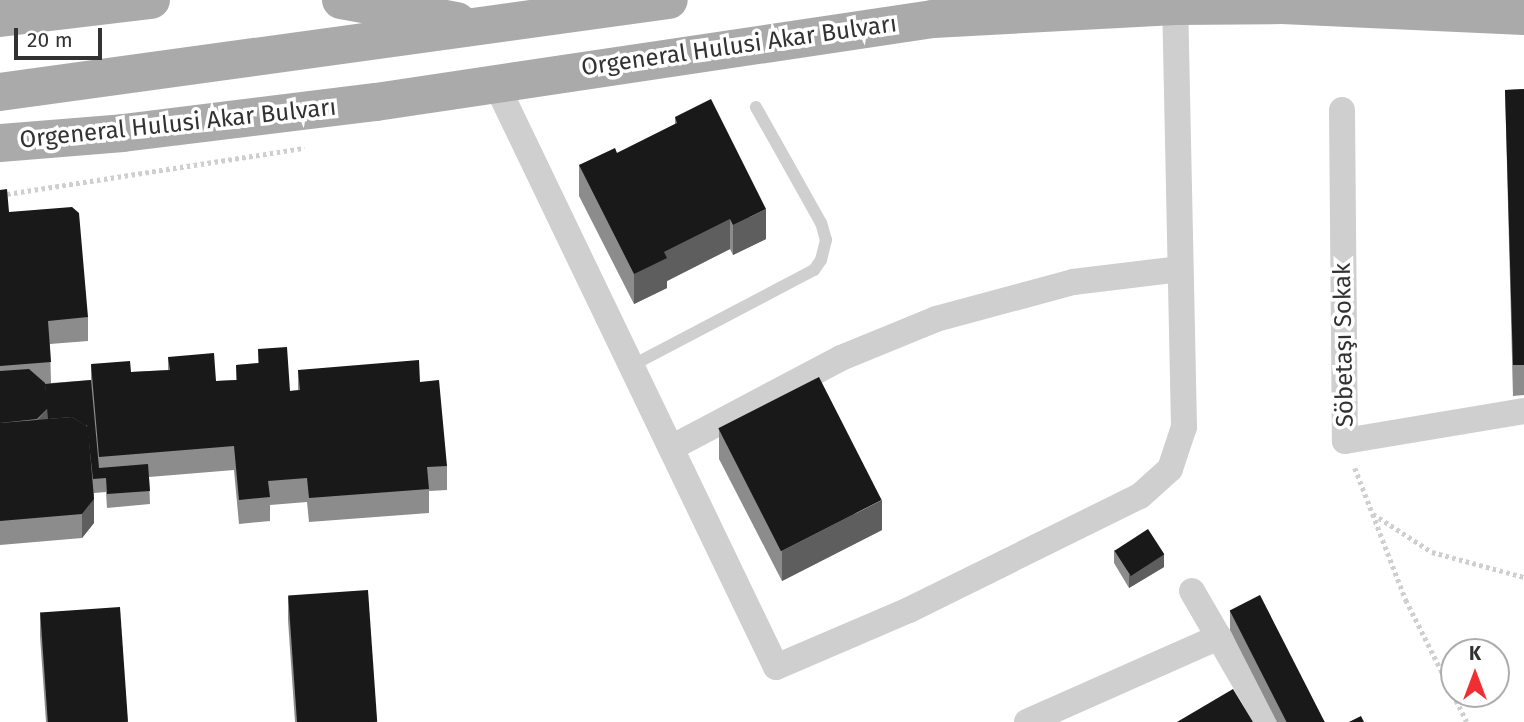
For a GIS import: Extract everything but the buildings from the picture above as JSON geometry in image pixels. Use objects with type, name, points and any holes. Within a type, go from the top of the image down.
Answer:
[{"type":"main road","points":[[0,18],[151,0]]},
{"type":"main road","points":[[341,0],[491,14]]},
{"type":"main road","name":"Orgeneral Hulusi Akar Bulvarı","points":[[0,92],[491,14],[669,0]]},
{"type":"main road","name":"Orgeneral Hulusi Akar Bulvarı","points":[[0,142],[123,133],[933,19],[1175,6],[1282,5],[1524,16]]},
{"type":"main road","points":[[0,167],[123,133]]},
{"type":"street","points":[[495,82],[776,667],[909,611],[1140,496],[1161,480],[1177,456],[1184,427],[1175,6]]},
{"type":"street","name":"Söbetaşı Sokak","points":[[1342,110],[1345,441],[1524,411]]},
{"type":"street","points":[[671,448],[841,358],[936,319],[1051,287],[1180,269]]},
{"type":"street","points":[[1192,591],[1268,722]]},
{"type":"street","points":[[1027,722],[1219,637]]},
{"type":"lane","points":[[631,366],[814,270],[821,260],[826,240],[821,223],[756,107]]},
{"type":"path","points":[[0,195],[318,146]]},
{"type":"path","points":[[1345,441],[1406,600],[1467,722]]},
{"type":"path","points":[[1372,514],[1432,552],[1524,577]]}]
